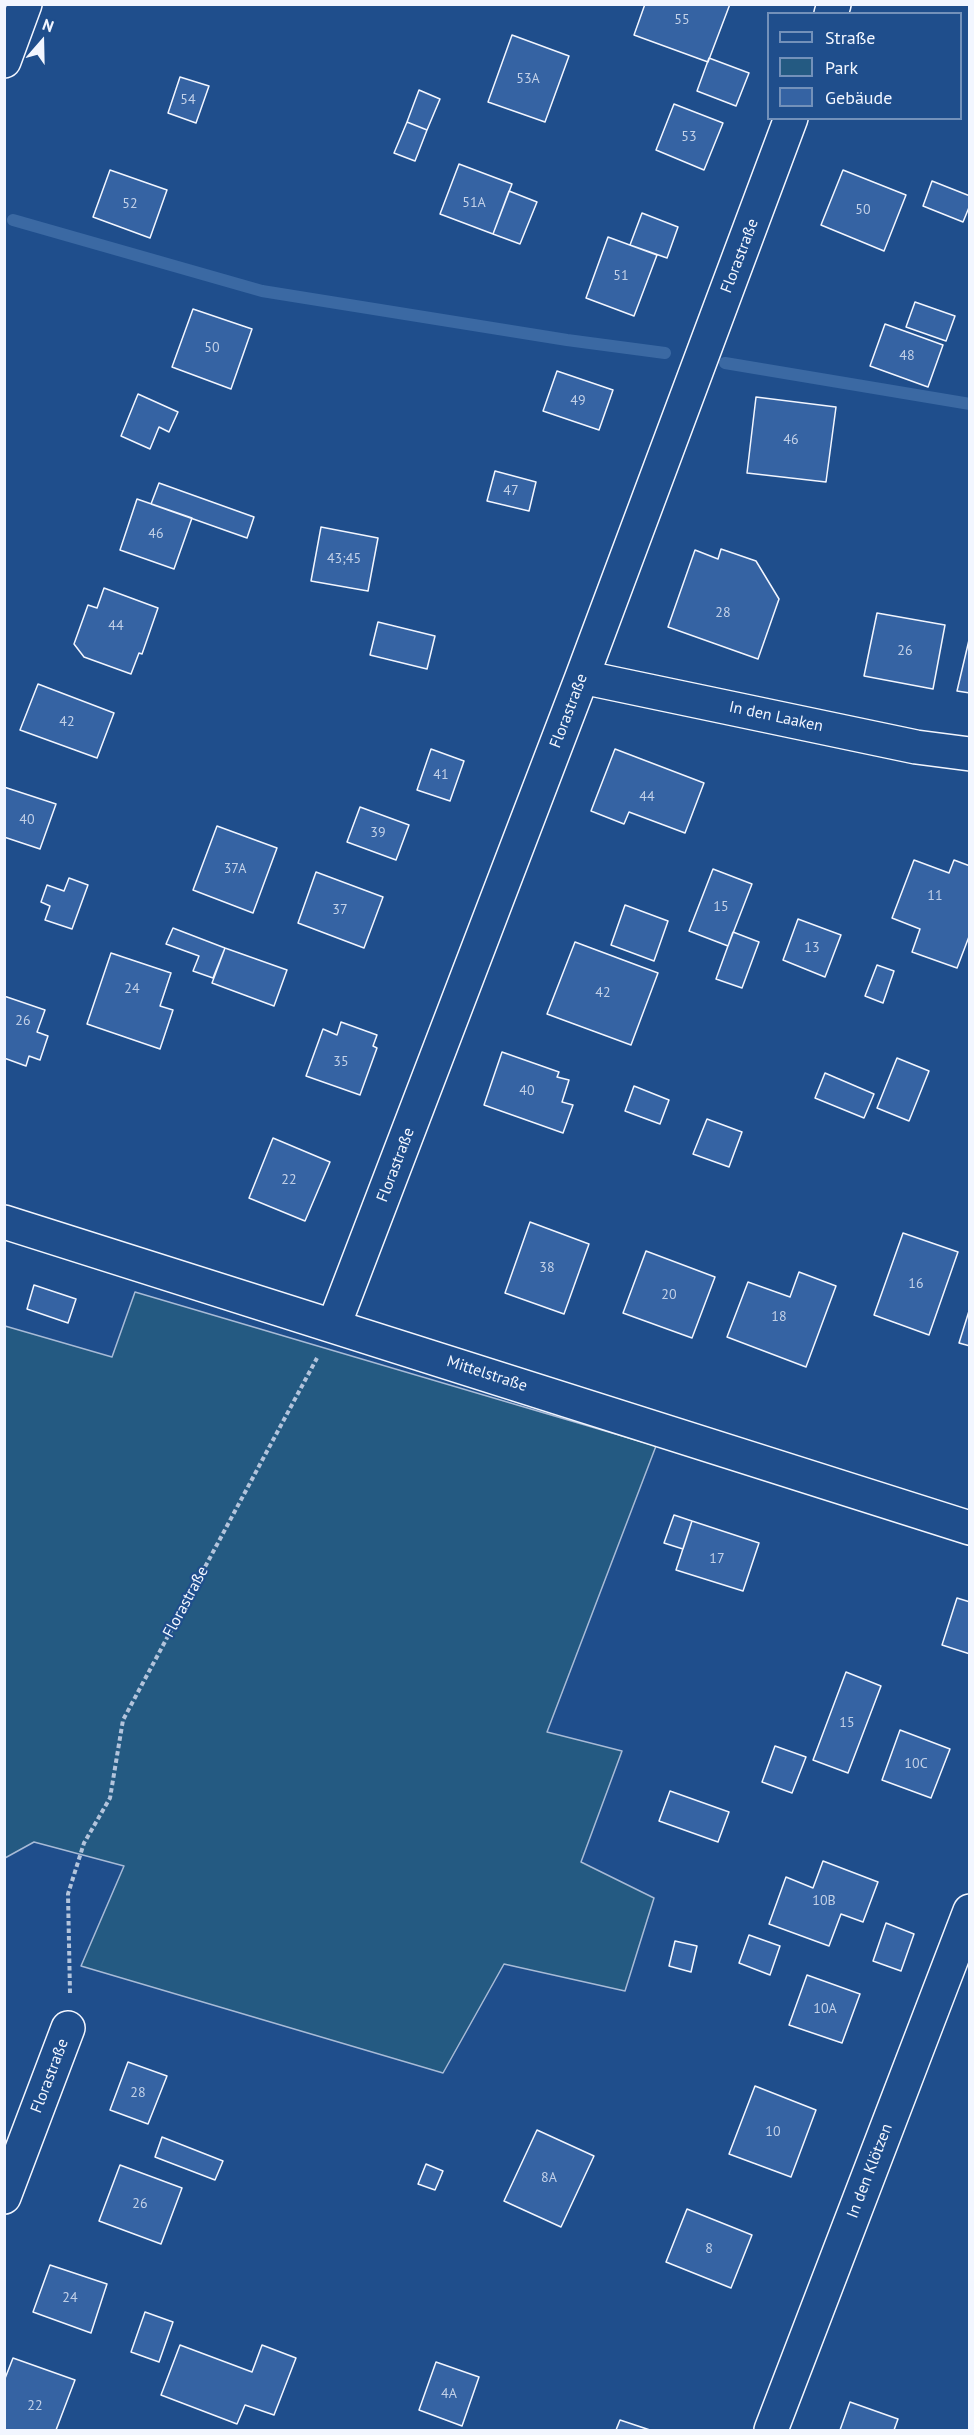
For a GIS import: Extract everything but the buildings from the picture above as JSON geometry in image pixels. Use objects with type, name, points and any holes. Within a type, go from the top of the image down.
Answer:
[{"type":"street","points":[[4,61],[25,4]]},
{"type":"street","name":"Florastraße","points":[[334,1325],[582,677],[790,120]]},
{"type":"street","name":"In den Laaken","points":[[582,677],[916,747],[969,754]]},
{"type":"street","name":"Mittelstraße","points":[[4,1222],[969,1528]]},
{"type":"street","name":"In den Klötzen","points":[[771,2430],[969,1911]]},
{"type":"street","name":"Florastraße","points":[[4,2197],[68,2028]]},
{"type":"path","name":"Florastraße","points":[[68,2028],[71,1974],[68,1894],[84,1843],[110,1798],[123,1720],[334,1325]]},
{"type":"green space","points":[[135,1292],[656,1446],[547,1732],[622,1751],[581,1862],[654,1898],[625,1991],[504,1964],[443,2073],[81,1966],[124,1866],[34,1842],[5,1858],[5,1326],[112,1357]]},
{"type":"waterway","points":[[13,220],[262,291],[567,340],[665,353]]},
{"type":"waterway","points":[[725,363],[970,404]]}]
